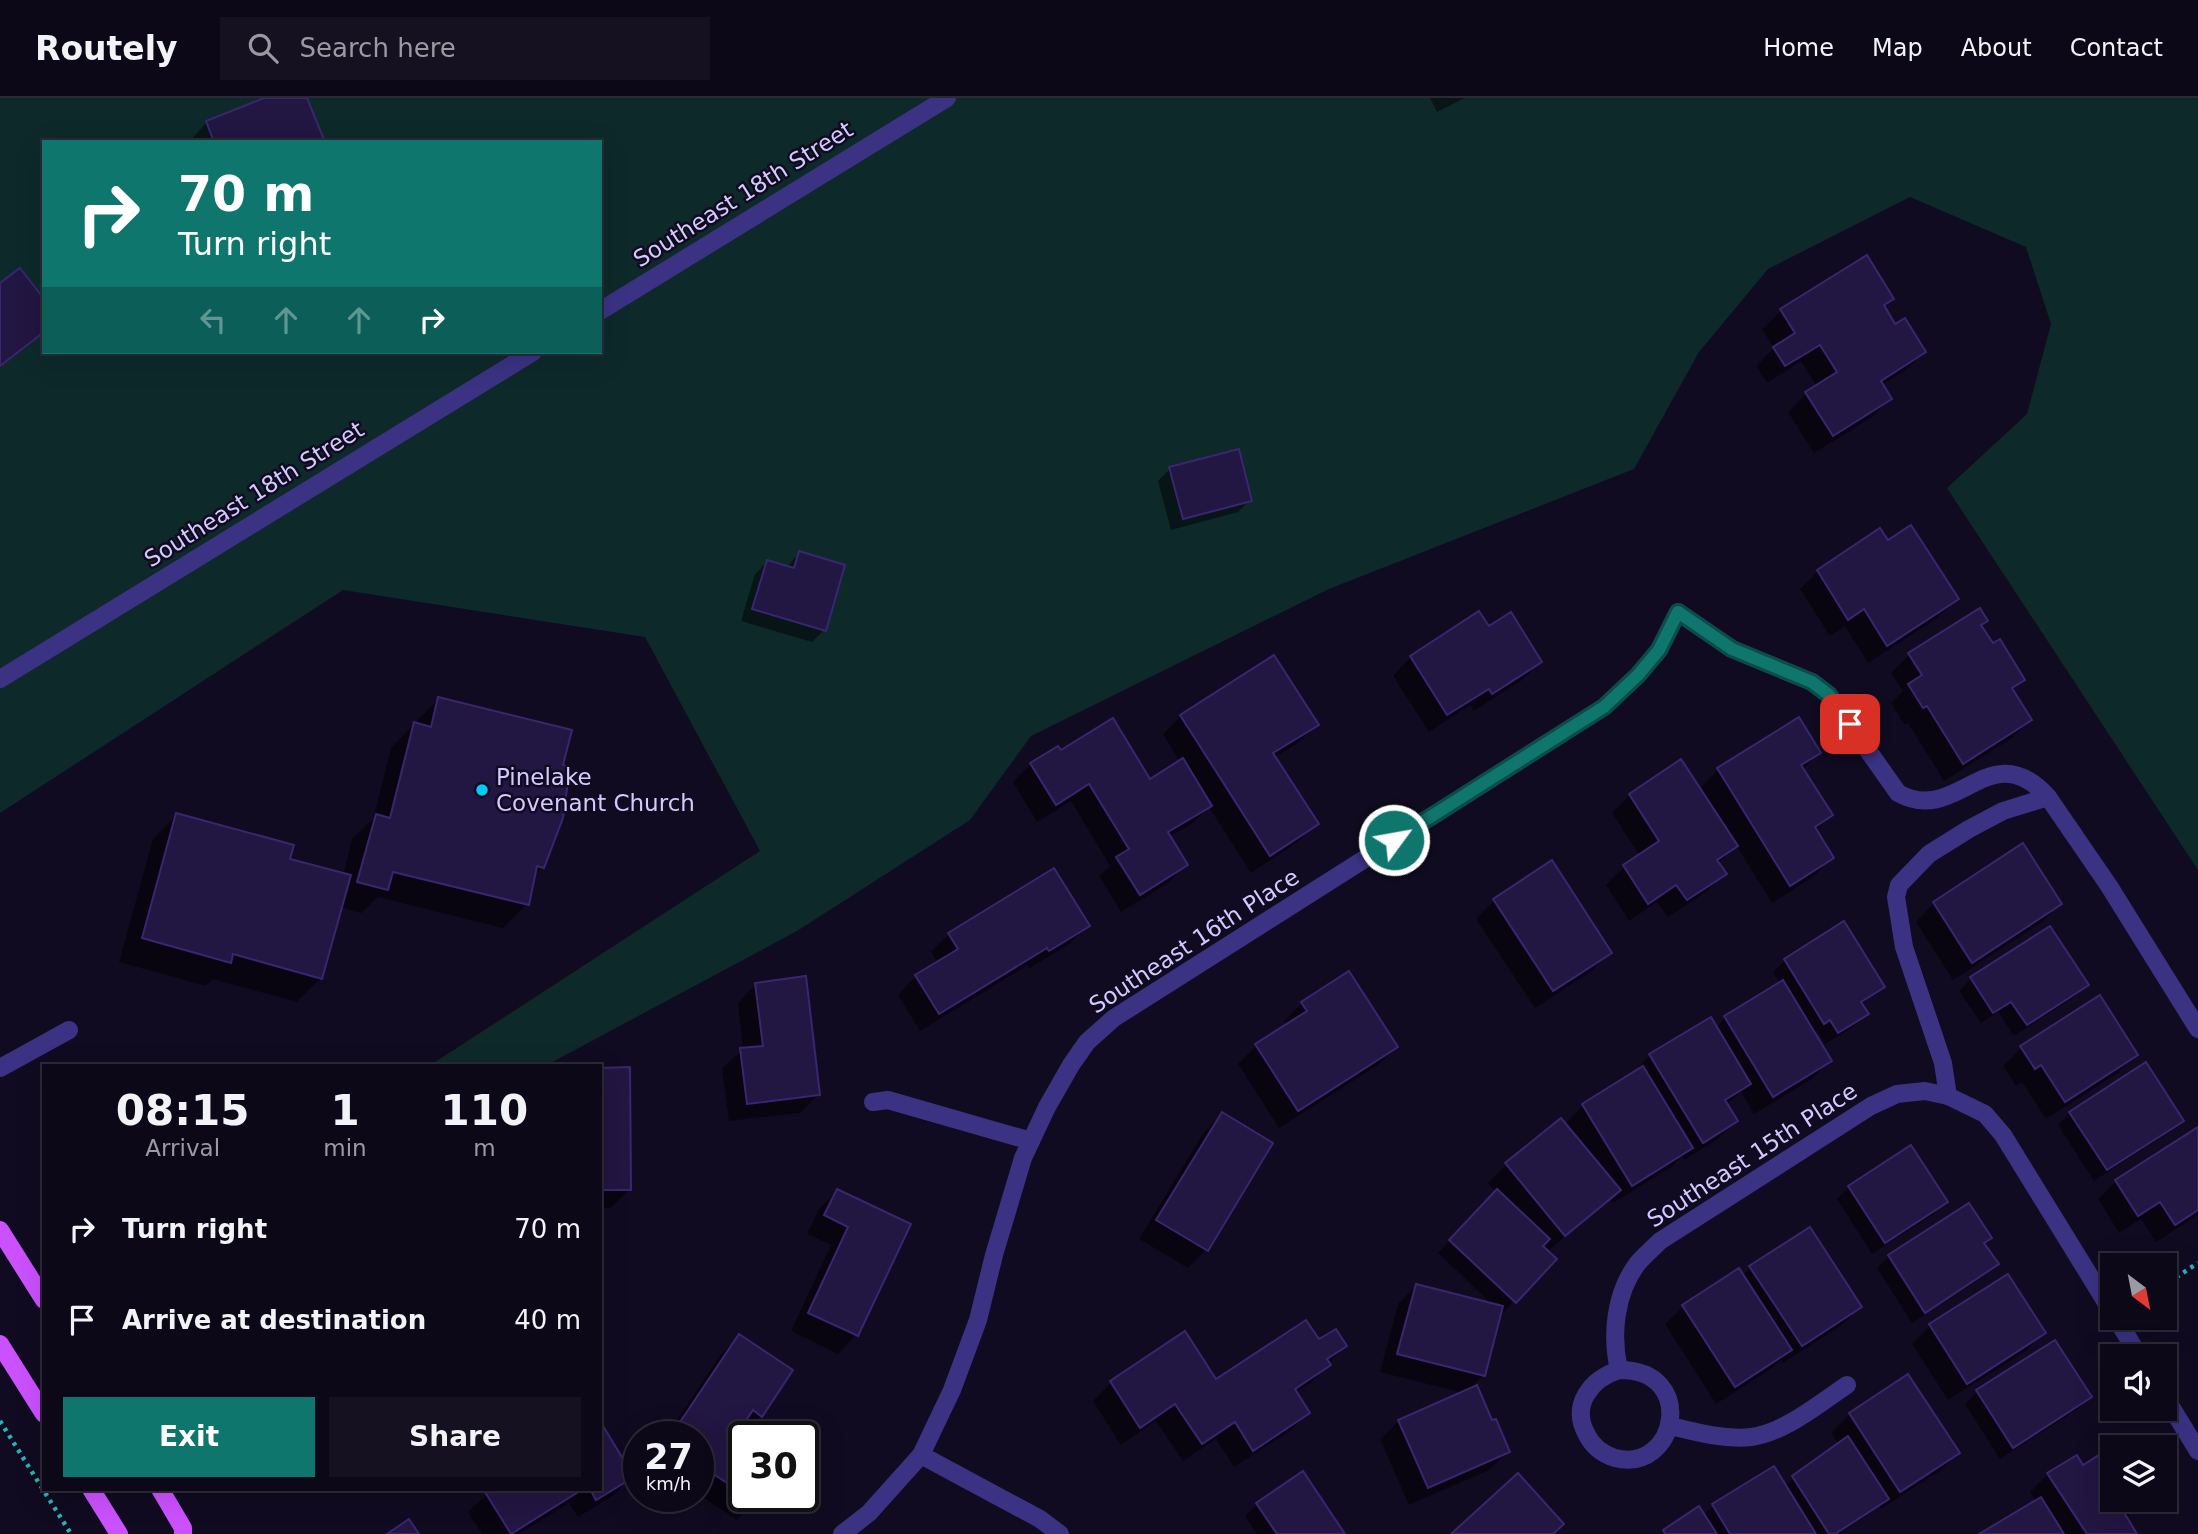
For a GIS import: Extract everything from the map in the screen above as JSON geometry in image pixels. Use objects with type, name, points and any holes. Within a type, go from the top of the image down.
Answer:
[{"type":"main road","points":[[0,1230],[42,1297]]},
{"type":"main road","points":[[0,1344],[42,1411]]},
{"type":"main road","points":[[92,1491],[119,1534]]},
{"type":"main road","points":[[161,1491],[183,1528],[183,1534]]},
{"type":"street","name":"Southeast 18th Street","points":[[602,309],[947,98]]},
{"type":"street","name":"Southeast 18th Street","points":[[0,679],[530,354]]},
{"type":"street","name":"Southeast 16th Place","points":[[842,1534],[869,1513],[921,1455],[952,1390],[978,1320],[1023,1158],[1047,1107],[1087,1042],[1114,1018],[1604,707],[1638,675],[1659,650],[1678,612],[1732,649],[1812,682],[1829,695],[1898,793],[1908,799],[1940,800],[1996,773],[2014,773],[2026,778],[2048,797]]},
{"type":"street","points":[[2100,1293],[2003,1135],[1985,1114],[1948,1096],[1943,1063],[1904,947],[1896,897],[1899,885],[1929,854],[1969,829],[2003,811],[2048,797],[2109,886],[2198,1029]]},
{"type":"street","points":[[0,1068],[69,1030]]},
{"type":"street","name":"Southeast 15th Place","points":[[1619,1370],[1614,1345],[1620,1299],[1636,1265],[1660,1241],[1871,1106],[1897,1094],[1925,1091],[1948,1096]]},
{"type":"street","points":[[873,1102],[888,1100],[1031,1141]]},
{"type":"street","points":[[1635,1369],[1650,1375],[1662,1385],[1669,1399],[1672,1415],[1661,1444],[1648,1454],[1634,1459],[1603,1454],[1591,1443],[1581,1414],[1584,1398],[1592,1385],[1604,1374],[1619,1370],[1635,1369]]},
{"type":"street","points":[[1670,1426],[1709,1435],[1752,1437],[1788,1424],[1847,1385]]},
{"type":"street","points":[[2177,1417],[2198,1451]]},
{"type":"street","points":[[921,1455],[1040,1519],[1060,1534]]},
{"type":"path","points":[[2177,1277],[2198,1263]]},
{"type":"path","points":[[0,1420],[42,1487]]},
{"type":"path","points":[[44,1491],[71,1534]]},
{"type":"green space","points":[[0,98],[2198,98],[2198,870],[1947,488],[2027,414],[2051,324],[2026,247],[1910,197],[1768,269],[1699,352],[1634,469],[1329,589],[1031,736],[970,820],[797,931],[549,1064],[432,1064],[760,851],[645,637],[343,590],[0,813]]},
{"type":"building","points":[[264,98],[307,98],[324,140],[213,140],[206,121]]},
{"type":"building","points":[[1867,255],[1894,299],[1884,305],[1895,324],[1905,318],[1926,352],[1881,381],[1892,399],[1833,436],[1805,392],[1837,372],[1820,345],[1785,366],[1773,347],[1795,333],[1780,309]]},
{"type":"building","points":[[20,268],[42,296],[42,334],[0,366],[0,283]]},
{"type":"building","points":[[1239,449],[1252,501],[1183,519],[1169,467]]},
{"type":"building","points":[[1911,525],[1959,599],[1887,646],[1864,609],[1848,620],[1817,570],[1880,528],[1888,540]]},
{"type":"building","points":[[799,551],[845,565],[826,631],[752,609],[767,560],[794,568]]},
{"type":"building","points":[[1980,608],[1988,621],[1981,625],[1993,643],[2000,639],[2025,680],[2012,688],[2032,720],[1963,764],[1927,706],[1923,708],[1908,684],[1922,675],[1908,653]]},
{"type":"building","points":[[1479,611],[1489,626],[1511,612],[1542,662],[1492,694],[1489,689],[1447,715],[1410,656]]},
{"type":"building","points":[[1274,655],[1319,725],[1273,753],[1319,824],[1270,856],[1180,715]]},
{"type":"building","name":"Pinelake Covenant Church","points":[[438,697],[572,730],[563,765],[570,767],[563,818],[544,868],[537,866],[529,905],[393,872],[388,890],[357,882],[376,814],[390,818],[414,722],[431,727]]},
{"type":"building","points":[[1799,717],[1821,753],[1801,765],[1833,815],[1815,827],[1834,858],[1790,886],[1717,768]]},
{"type":"building","points":[[1113,718],[1150,779],[1183,758],[1212,806],[1168,832],[1188,865],[1140,895],[1116,857],[1129,849],[1089,784],[1056,805],[1030,763],[1058,746],[1061,750]]},
{"type":"building","points":[[1681,759],[1738,846],[1717,860],[1727,874],[1687,900],[1676,885],[1648,904],[1623,865],[1659,841],[1629,794]]},
{"type":"building","points":[[176,813],[294,845],[290,859],[351,875],[322,979],[233,954],[231,963],[142,938]]},
{"type":"building","points":[[2023,843],[2062,904],[1972,963],[1933,902]]},
{"type":"building","points":[[1552,860],[1612,953],[1553,991],[1493,899]]},
{"type":"building","points":[[1054,868],[1090,926],[1049,951],[1047,948],[939,1014],[915,975],[958,949],[948,933]]},
{"type":"building","points":[[1844,921],[1885,987],[1861,1002],[1869,1014],[1838,1033],[1830,1020],[1824,1024],[1784,959]]},
{"type":"building","points":[[2050,926],[2089,985],[2027,1025],[2011,1002],[1993,1013],[1970,977]]},
{"type":"building","points":[[1349,971],[1398,1047],[1298,1111],[1255,1044],[1307,1011],[1301,1002]]},
{"type":"building","points":[[806,976],[820,1095],[747,1104],[740,1048],[763,1046],[755,983]]},
{"type":"building","points":[[1783,980],[1832,1061],[1773,1097],[1724,1016]]},
{"type":"building","points":[[2100,995],[2138,1055],[2065,1102],[2041,1065],[2035,1069],[2020,1046]]},
{"type":"building","points":[[1711,1017],[1751,1084],[1725,1100],[1738,1121],[1703,1143],[1649,1054]]},
{"type":"building","points":[[2146,1062],[2184,1121],[2107,1170],[2069,1112]]},
{"type":"building","points":[[1643,1066],[1693,1148],[1632,1186],[1582,1104]]},
{"type":"building","points":[[630,1067],[631,1190],[602,1190],[602,1068]]},
{"type":"building","points":[[1222,1112],[1273,1143],[1208,1251],[1156,1220]]},
{"type":"building","points":[[1561,1118],[1621,1190],[1565,1236],[1505,1163]]},
{"type":"building","points":[[2198,1127],[2198,1210],[2175,1225],[2160,1202],[2138,1216],[2115,1180]]},
{"type":"building","points":[[1911,1145],[1948,1202],[1885,1243],[1848,1186]]},
{"type":"building","points":[[837,1189],[911,1224],[858,1336],[808,1313],[848,1227],[824,1215]]},
{"type":"building","points":[[1497,1189],[1550,1239],[1543,1246],[1557,1259],[1516,1303],[1449,1240]]},
{"type":"building","points":[[1969,1203],[1992,1238],[1984,1243],[1999,1264],[1925,1313],[1888,1255]]},
{"type":"building","points":[[1810,1227],[1862,1307],[1802,1346],[1749,1266]]},
{"type":"building","points":[[1739,1268],[1792,1350],[1735,1387],[1682,1305]]},
{"type":"building","points":[[2008,1274],[2046,1333],[1967,1384],[1929,1324]]},
{"type":"building","points":[[1416,1284],[1503,1306],[1485,1376],[1397,1354]]},
{"type":"building","points":[[1306,1320],[1319,1339],[1336,1329],[1347,1346],[1327,1359],[1331,1365],[1295,1389],[1310,1413],[1253,1451],[1235,1422],[1202,1444],[1175,1404],[1140,1428],[1110,1381],[1185,1331],[1216,1379]]},
{"type":"building","points":[[739,1334],[793,1370],[762,1417],[753,1410],[746,1421],[728,1421],[728,1484],[714,1474],[714,1421],[681,1421]]},
{"type":"building","points":[[2055,1340],[2092,1397],[2013,1448],[1976,1390]]},
{"type":"building","points":[[1908,1374],[1960,1453],[1900,1492],[1849,1413]]},
{"type":"building","points":[[1477,1385],[1510,1452],[1428,1488],[1398,1420]]},
{"type":"building","points":[[602,1424],[623,1459],[623,1484],[596,1500],[591,1491],[602,1491]]},
{"type":"building","points":[[1848,1436],[1889,1499],[1835,1534],[1829,1534],[1792,1476]]},
{"type":"building","points":[[2100,1454],[2100,1512],[2128,1512],[2125,1514],[2137,1534],[2087,1534],[2047,1473],[2077,1455],[2083,1465]]},
{"type":"building","points":[[1774,1466],[1816,1534],[1730,1534],[1712,1504]]},
{"type":"building","points":[[1303,1471],[1345,1534],[1277,1534],[1256,1503]]},
{"type":"building","points":[[1518,1473],[1564,1524],[1553,1534],[1451,1534]]},
{"type":"building","points":[[487,1491],[580,1491],[511,1534]]},
{"type":"building","points":[[2041,1497],[2064,1534],[1979,1534]]},
{"type":"building","points":[[1699,1506],[1717,1534],[1665,1534],[1663,1530]]},
{"type":"building","points":[[409,1519],[419,1534],[387,1534]]},
{"type":"place","name":"Pinelake Covenant Church","points":[[482,790]]},
{"type":"route","points":[[1394,840],[1604,707],[1638,675],[1659,650],[1678,612],[1732,649],[1812,682],[1829,695],[1850,724]]}]
